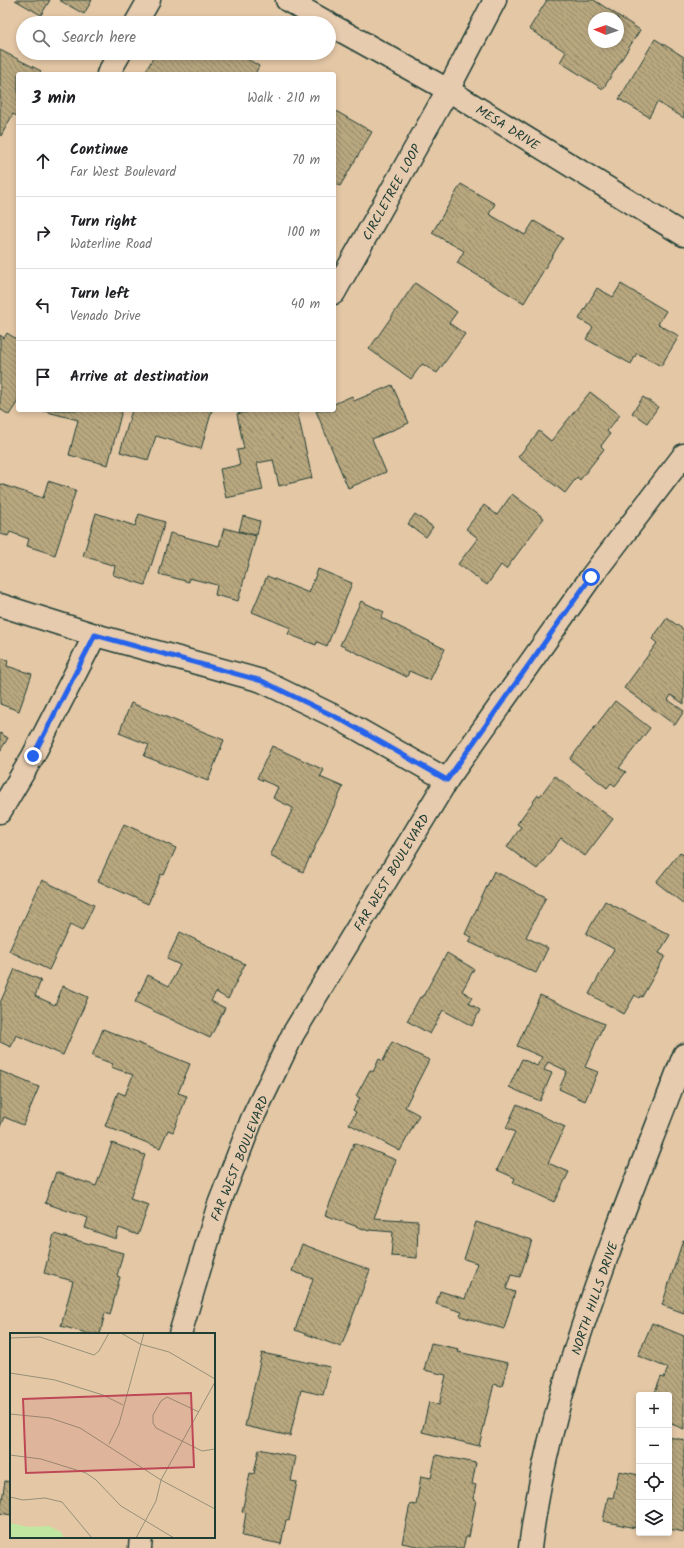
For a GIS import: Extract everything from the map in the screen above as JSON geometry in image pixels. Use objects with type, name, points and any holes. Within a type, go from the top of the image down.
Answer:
[{"type":"street","points":[[140,16],[149,0]]},
{"type":"street","name":"MESA DRIVE","points":[[287,0],[316,16]]},
{"type":"street","name":"CIRCLETREE LOOP","points":[[336,289],[448,90],[495,0]]},
{"type":"street","name":"MESA DRIVE","points":[[336,27],[448,90],[684,235]]},
{"type":"street","points":[[109,72],[116,60]]},
{"type":"street","name":"FAR WEST BOULEVARD","points":[[180,1333],[218,1207],[252,1119],[293,1034],[447,780],[591,577],[684,455]]},
{"type":"street","points":[[0,605],[95,635],[262,681],[340,719],[447,780]]},
{"type":"street","points":[[0,812],[33,756],[95,635]]},
{"type":"street","name":"NORTH HILLS DRIVE","points":[[530,1548],[535,1507],[558,1403],[591,1302],[684,1055]]},
{"type":"street","points":[[140,1548],[141,1538]]},
{"type":"building","points":[[15,0],[50,0],[41,15]]},
{"type":"building","points":[[59,0],[92,0],[84,14]]},
{"type":"building","points":[[547,0],[594,0],[612,12],[588,12],[588,48],[624,48],[624,20],[640,30],[603,89],[560,62],[566,52],[529,29]]},
{"type":"building","points":[[655,39],[684,57],[684,118],[657,102],[649,117],[619,99]]},
{"type":"building","points":[[0,50],[16,58],[16,60],[20,60],[41,71],[16,72],[16,116],[13,114],[1,136]]},
{"type":"building","points":[[152,60],[249,60],[259,66],[256,72],[145,72]]},
{"type":"building","points":[[336,111],[372,132],[340,186],[336,184]]},
{"type":"building","points":[[461,184],[495,204],[489,214],[525,235],[534,221],[563,238],[524,303],[457,263],[464,251],[432,233]]},
{"type":"building","points":[[415,283],[457,312],[449,323],[465,334],[437,373],[422,364],[411,379],[369,349]]},
{"type":"building","points":[[621,284],[666,311],[658,324],[679,336],[661,366],[637,353],[631,364],[586,339],[593,327],[579,319],[597,288],[613,297]]},
{"type":"building","points":[[7,333],[16,339],[16,404],[9,415],[0,409],[0,335],[4,338]]},
{"type":"building","points":[[392,385],[409,423],[372,439],[386,472],[348,488],[316,412],[336,412],[336,403],[352,396],[354,401]]},
{"type":"building","points":[[590,392],[620,415],[607,431],[610,434],[601,446],[604,449],[580,480],[577,477],[565,493],[518,457],[539,431],[551,441]]},
{"type":"building","points":[[643,397],[658,407],[647,423],[632,413]]},
{"type":"building","points":[[48,412],[121,412],[108,465],[69,455],[78,420]]},
{"type":"building","points":[[131,412],[211,412],[201,449],[156,436],[148,460],[120,452]]},
{"type":"building","points":[[247,412],[297,412],[312,478],[279,486],[273,460],[257,463],[263,490],[226,498],[220,469],[240,465],[237,450],[244,449],[237,414]]},
{"type":"building","points":[[48,481],[76,490],[55,555],[27,546],[29,539],[10,532],[8,536],[0,534],[0,484],[43,498]]},
{"type":"building","points":[[512,494],[544,518],[506,569],[501,565],[487,585],[458,564],[478,538],[466,529],[484,505],[497,515]]},
{"type":"building","points":[[96,513],[135,526],[139,514],[165,522],[145,585],[113,575],[115,566],[83,556]]},
{"type":"building","points":[[415,514],[433,527],[426,537],[408,524]]},
{"type":"building","points":[[243,516],[260,521],[257,535],[239,531]]},
{"type":"building","points":[[224,528],[256,536],[238,601],[215,595],[217,585],[189,578],[189,582],[159,574],[170,533],[219,546]]},
{"type":"building","points":[[318,569],[352,583],[327,646],[317,642],[316,645],[288,634],[291,628],[252,612],[267,576],[309,593]]},
{"type":"building","points":[[361,601],[384,612],[381,618],[445,649],[430,680],[409,671],[407,677],[340,645]]},
{"type":"building","points":[[667,618],[684,630],[684,704],[671,695],[668,700],[684,711],[675,725],[624,688],[657,643],[652,639]]},
{"type":"building","points":[[0,658],[8,660],[7,666],[32,674],[19,711],[0,704]]},
{"type":"building","points":[[615,701],[650,728],[619,768],[626,772],[615,786],[611,783],[607,788],[570,759]]},
{"type":"building","points":[[131,703],[224,740],[208,781],[144,756],[149,745],[119,733]]},
{"type":"building","points":[[0,733],[8,738],[0,751]]},
{"type":"building","points":[[272,746],[324,770],[320,777],[343,787],[303,872],[270,856],[293,808],[273,798],[278,787],[257,778]]},
{"type":"building","points":[[555,776],[613,819],[585,856],[561,838],[537,869],[507,847],[521,827],[517,824],[538,795],[540,796]]},
{"type":"building","points":[[124,824],[176,848],[164,875],[161,874],[148,904],[98,881]]},
{"type":"building","points":[[680,852],[683,855],[684,853],[684,904],[656,882]]},
{"type":"building","points":[[494,871],[546,897],[526,937],[548,948],[536,973],[469,942],[472,937],[465,934]]},
{"type":"building","points":[[42,880],[94,905],[82,931],[70,925],[49,970],[9,951]]},
{"type":"building","points":[[605,901],[670,935],[659,953],[665,956],[642,997],[640,996],[639,998],[635,995],[624,1014],[589,994],[614,949],[586,934]]},
{"type":"building","points":[[180,932],[245,964],[228,999],[216,992],[211,1001],[225,1008],[210,1038],[135,1002],[148,975],[169,986],[180,965],[167,959]]},
{"type":"building","points":[[447,953],[474,969],[462,991],[472,997],[469,1003],[480,1010],[472,1026],[443,1010],[430,1034],[407,1021],[420,997],[422,998]]},
{"type":"building","points":[[15,969],[41,980],[35,996],[55,1005],[63,986],[88,997],[63,1055],[16,1035],[11,1047],[0,1042],[0,1003]]},
{"type":"building","points":[[540,995],[604,1024],[585,1067],[598,1072],[585,1101],[559,1089],[567,1071],[548,1062],[544,1070],[552,1073],[540,1101],[509,1087],[522,1059],[537,1066],[542,1057],[517,1046]]},
{"type":"building","points":[[103,1029],[190,1064],[178,1093],[187,1096],[173,1132],[168,1130],[160,1148],[105,1126],[118,1092],[125,1095],[133,1075],[111,1067],[113,1064],[92,1056]]},
{"type":"building","points":[[392,1042],[429,1060],[405,1107],[419,1115],[400,1151],[349,1124],[356,1112],[353,1110],[360,1098],[356,1096],[370,1070],[373,1072],[379,1059],[383,1061]]},
{"type":"building","points":[[0,1071],[39,1087],[23,1125],[4,1117],[0,1127]]},
{"type":"building","points":[[517,1104],[565,1127],[548,1163],[569,1172],[554,1202],[513,1183],[515,1178],[497,1170],[515,1132],[506,1128]]},
{"type":"building","points":[[112,1143],[145,1155],[130,1199],[149,1205],[138,1235],[119,1228],[116,1239],[85,1228],[88,1218],[45,1203],[56,1172],[96,1186]]},
{"type":"building","points":[[354,1143],[396,1160],[374,1218],[418,1221],[417,1258],[391,1256],[393,1232],[369,1231],[325,1215]]},
{"type":"building","points":[[476,1222],[532,1240],[520,1277],[511,1275],[506,1289],[515,1292],[504,1329],[460,1316],[462,1312],[436,1304],[440,1291],[465,1299],[477,1263],[464,1259]]},
{"type":"building","points":[[54,1234],[123,1253],[117,1276],[120,1277],[110,1315],[105,1313],[100,1333],[86,1333],[61,1326],[73,1281],[44,1273]]},
{"type":"building","points":[[684,1240],[684,1313],[662,1305]]},
{"type":"building","points":[[302,1244],[370,1270],[341,1347],[295,1330],[313,1279],[292,1271]]},
{"type":"building","points":[[652,1323],[684,1336],[684,1429],[672,1424],[672,1392],[655,1392],[661,1377],[664,1378],[668,1368],[638,1356]]},
{"type":"building","points":[[431,1343],[459,1349],[458,1352],[508,1363],[502,1386],[494,1384],[479,1446],[422,1432],[429,1402],[439,1405],[446,1375],[424,1370]]},
{"type":"building","points":[[262,1353],[330,1367],[323,1395],[301,1390],[290,1436],[245,1426]]},
{"type":"building","points":[[672,1438],[684,1440],[684,1532],[672,1530]]},
{"type":"building","points":[[259,1449],[296,1457],[291,1481],[297,1482],[289,1521],[286,1520],[281,1544],[242,1536],[246,1513],[242,1512],[250,1473],[254,1474]]},
{"type":"building","points":[[436,1455],[476,1463],[472,1484],[476,1485],[473,1499],[476,1500],[469,1537],[466,1537],[463,1548],[426,1548],[402,1543],[410,1504],[416,1505],[421,1476],[431,1478]]},
{"type":"building","points":[[619,1471],[636,1474],[635,1528],[603,1521],[608,1497],[613,1498]]},
{"type":"building","points":[[5,1481],[10,1482],[10,1515],[0,1513]]},
{"type":"route","points":[[33,756],[95,635],[262,681],[340,719],[447,780],[591,577]]}]
